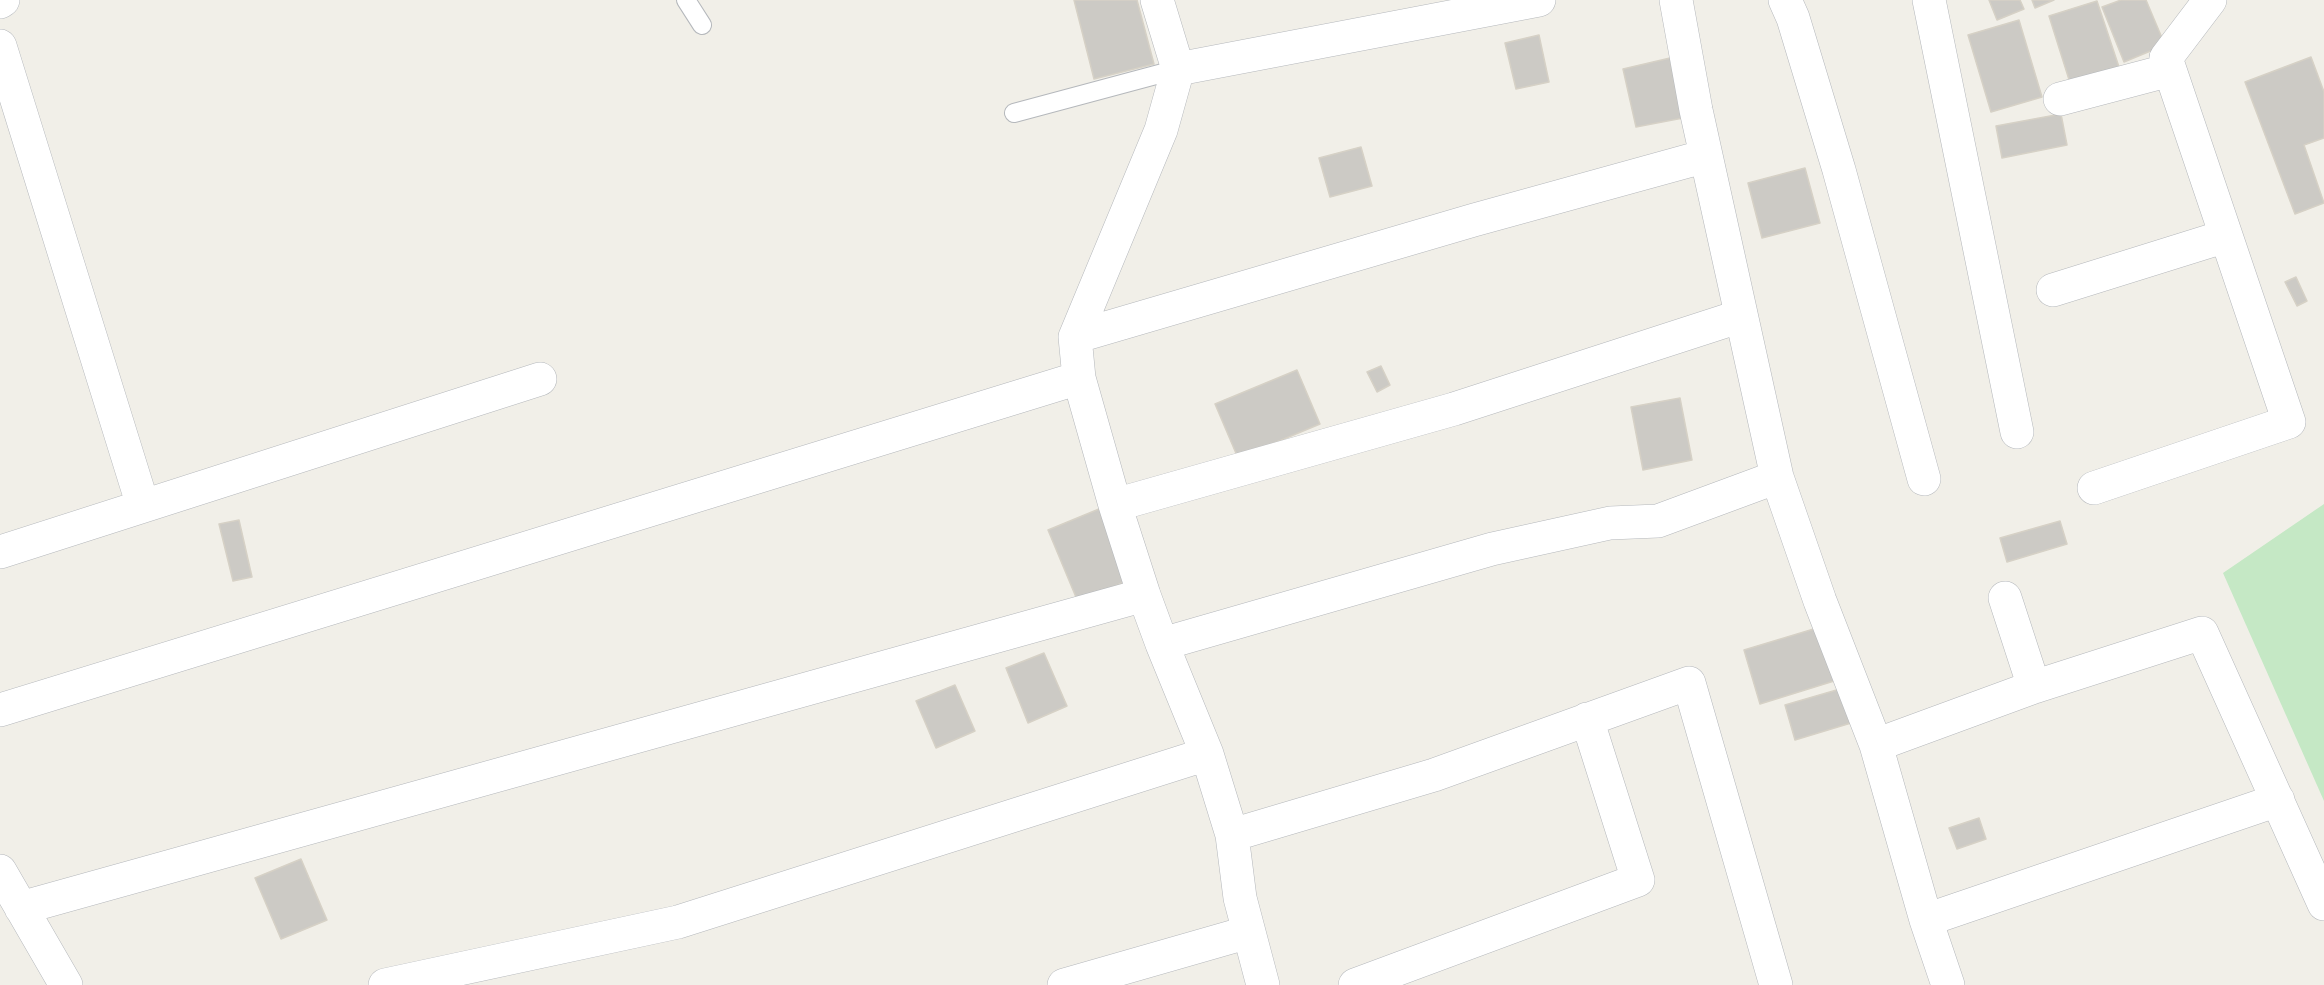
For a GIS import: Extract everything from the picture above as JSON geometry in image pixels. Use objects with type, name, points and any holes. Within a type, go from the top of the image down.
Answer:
[{"type":"street","points":[[1157,0],[1178,69],[1161,130],[1075,337],[1079,378],[1114,505],[1144,595],[1206,754],[1232,836],[1240,898],[1263,985]]},
{"type":"street","points":[[1178,69],[1539,0]]},
{"type":"street","points":[[1676,0],[1706,156],[1777,477],[1820,601],[1876,745],[1926,920],[1948,985]]},
{"type":"street","points":[[1785,0],[1793,18],[1839,170],[1924,478]]},
{"type":"street","points":[[1929,0],[2017,432]]},
{"type":"street","points":[[2094,488],[2289,423],[2166,58],[2210,0]]},
{"type":"street","points":[[0,46],[143,506]]},
{"type":"street","points":[[2060,99],[2170,70]]},
{"type":"street","points":[[1075,337],[1485,217],[1706,156]]},
{"type":"street","points":[[2054,291],[2226,236]]},
{"type":"street","points":[[1114,505],[1454,409],[1741,316]]},
{"type":"street","points":[[0,710],[1079,378]]},
{"type":"street","points":[[0,552],[540,379]]},
{"type":"street","points":[[1162,644],[1492,549],[1610,523],[1658,521],[1777,477]]},
{"type":"street","points":[[21,908],[1144,595]]},
{"type":"street","points":[[2005,598],[2034,687]]},
{"type":"street","points":[[1876,745],[2034,687],[2202,633],[2324,904]]},
{"type":"street","points":[[1232,836],[1434,775],[1689,682],[1776,985]]},
{"type":"street","points":[[1355,985],[1638,880],[1587,719]]},
{"type":"street","points":[[385,985],[678,922],[1206,754]]},
{"type":"street","points":[[1926,920],[2278,800]]},
{"type":"street","points":[[0,870],[66,985]]},
{"type":"street","points":[[1064,985],[1249,932]]},
{"type":"lane","points":[[686,0],[702,25]]},
{"type":"lane","points":[[1014,113],[1178,69]]},
{"type":"green space","points":[[2324,504],[2324,801],[2223,573]]},
{"type":"building","points":[[1074,0],[1137,0],[1154,64],[1094,79]]},
{"type":"building","points":[[1989,0],[2020,0],[2024,9],[1997,20]]},
{"type":"building","points":[[2032,0],[2054,0],[2035,8]]},
{"type":"building","points":[[2121,0],[2146,0],[2165,45],[2124,62],[2102,7]]},
{"type":"building","points":[[2097,1],[2120,70],[2071,86],[2049,16]]},
{"type":"building","points":[[2019,20],[2042,97],[1991,112],[1968,35]]},
{"type":"building","points":[[1539,35],[1549,82],[1516,89],[1505,43]]},
{"type":"building","points":[[2311,57],[2324,92],[2324,138],[2304,145],[2324,203],[2295,214],[2245,82]]},
{"type":"building","points":[[1670,58],[1683,118],[1636,127],[1623,69]]},
{"type":"building","points":[[2061,114],[2067,145],[2002,158],[1996,126]]},
{"type":"building","points":[[1361,147],[1372,186],[1330,197],[1319,158]]},
{"type":"building","points":[[1805,168],[1820,223],[1762,238],[1748,183]]},
{"type":"building","points":[[2296,277],[2307,301],[2297,306],[2285,282]]},
{"type":"building","points":[[1381,366],[1390,385],[1377,392],[1367,372]]},
{"type":"building","points":[[1297,370],[1320,424],[1238,458],[1215,404]]},
{"type":"building","points":[[1680,398],[1692,460],[1643,470],[1631,407]]},
{"type":"building","points":[[1099,509],[1129,580],[1078,602],[1048,530]]},
{"type":"building","points":[[239,520],[252,577],[233,581],[219,524]]},
{"type":"building","points":[[2060,521],[2067,544],[2007,562],[2000,538]]},
{"type":"building","points":[[1817,628],[1834,681],[1760,704],[1744,650]]},
{"type":"building","points":[[1044,653],[1067,706],[1028,723],[1006,668]]},
{"type":"building","points":[[955,685],[975,731],[936,748],[916,701]]},
{"type":"building","points":[[1840,689],[1851,723],[1795,740],[1785,705]]},
{"type":"building","points":[[1979,818],[1986,839],[1957,849],[1949,828]]},
{"type":"building","points":[[301,859],[327,920],[281,939],[255,878]]}]
